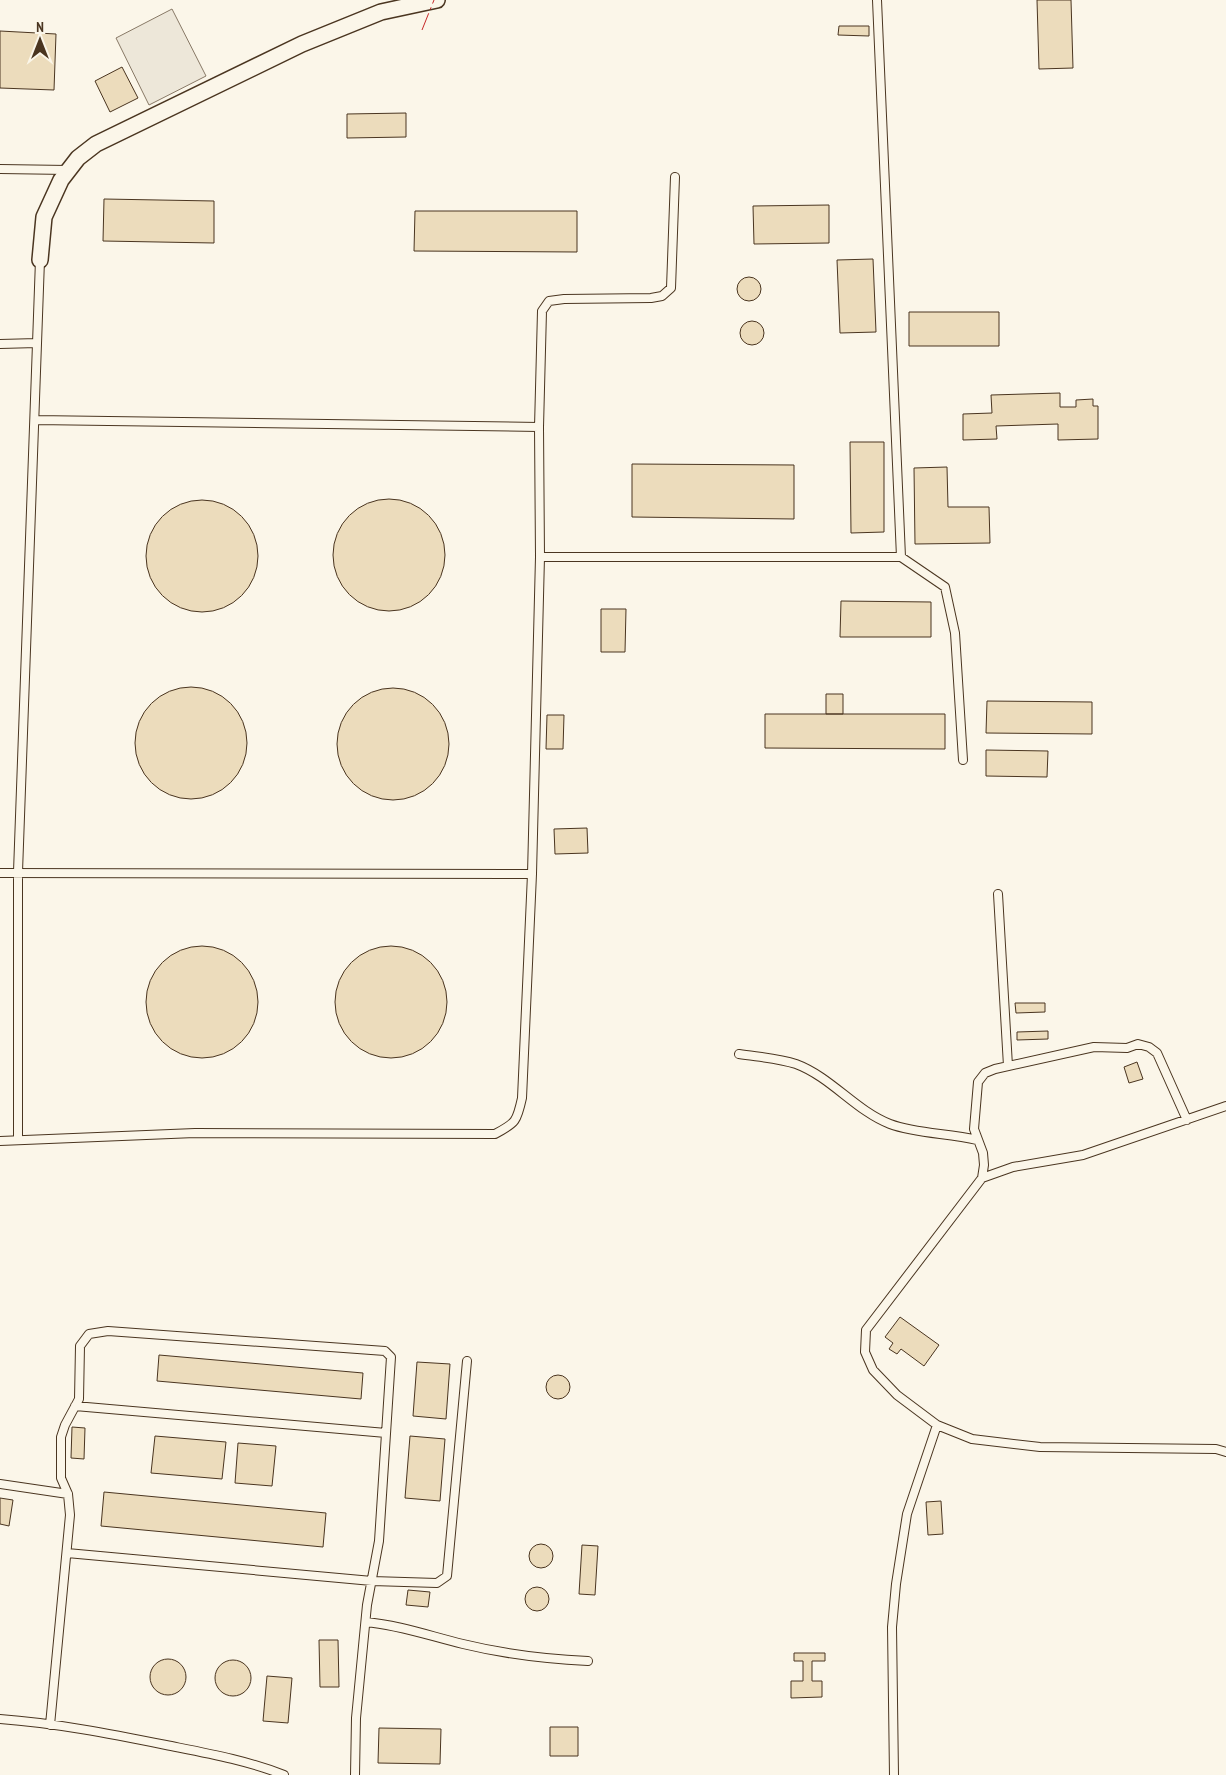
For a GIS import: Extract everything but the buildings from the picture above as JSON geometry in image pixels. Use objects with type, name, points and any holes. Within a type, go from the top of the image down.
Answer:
[{"type":"street","points":[[40,260],[44,217],[61,180],[78,158],[96,144],[302,44],[381,12],[437,0]]},
{"type":"lane","points":[[877,0],[901,557]]},
{"type":"lane","points":[[0,170],[69,170]]},
{"type":"lane","points":[[0,1141],[195,1133],[495,1134],[511,1126],[518,1115],[522,1098],[532,874],[540,557],[539,426],[542,311],[549,302],[564,299],[651,298],[662,296],[671,288],[675,177]]},
{"type":"lane","points":[[18,1140],[18,872],[40,260]]},
{"type":"lane","points":[[0,344],[37,343]]},
{"type":"lane","points":[[34,420],[539,426]]},
{"type":"lane","points":[[540,557],[901,557],[945,587],[955,633],[963,760]]},
{"type":"lane","points":[[0,873],[532,874]]},
{"type":"lane","points":[[998,894],[1008,1066]]},
{"type":"lane","points":[[1187,1120],[1157,1053],[1149,1046],[1138,1044],[1127,1048],[1094,1047],[985,1073],[978,1082],[974,1129],[983,1152],[984,1166],[982,1178],[866,1330],[865,1352],[873,1370],[896,1395],[937,1425],[972,1439],[1040,1447],[1216,1450],[1226,1452]]},
{"type":"lane","points":[[739,1054],[796,1064],[888,1123],[913,1130],[978,1140]]},
{"type":"lane","points":[[982,1178],[1013,1167],[1083,1155],[1226,1106]]},
{"type":"lane","points":[[50,1726],[70,1515],[68,1494],[61,1478],[61,1437],[65,1425],[79,1399],[80,1346],[89,1334],[108,1331],[385,1351],[390,1357],[379,1541],[366,1622],[356,1718],[355,1775]]},
{"type":"lane","points":[[66,1553],[372,1581],[437,1583],[447,1576],[467,1361]]},
{"type":"lane","points":[[75,1406],[386,1432]]},
{"type":"lane","points":[[894,1775],[892,1627],[896,1584],[907,1514],[937,1425]]},
{"type":"lane","points":[[0,1484],[68,1494]]},
{"type":"lane","points":[[366,1622],[389,1624],[463,1644],[508,1653],[539,1658],[588,1661]]},
{"type":"lane","points":[[0,1718],[120,1735],[206,1753],[269,1769],[284,1775]]},
{"type":"shaded area","points":[[172,9],[206,76],[149,105],[116,38]]},
{"type":"power","points":[[422,30],[434,0]]}]
